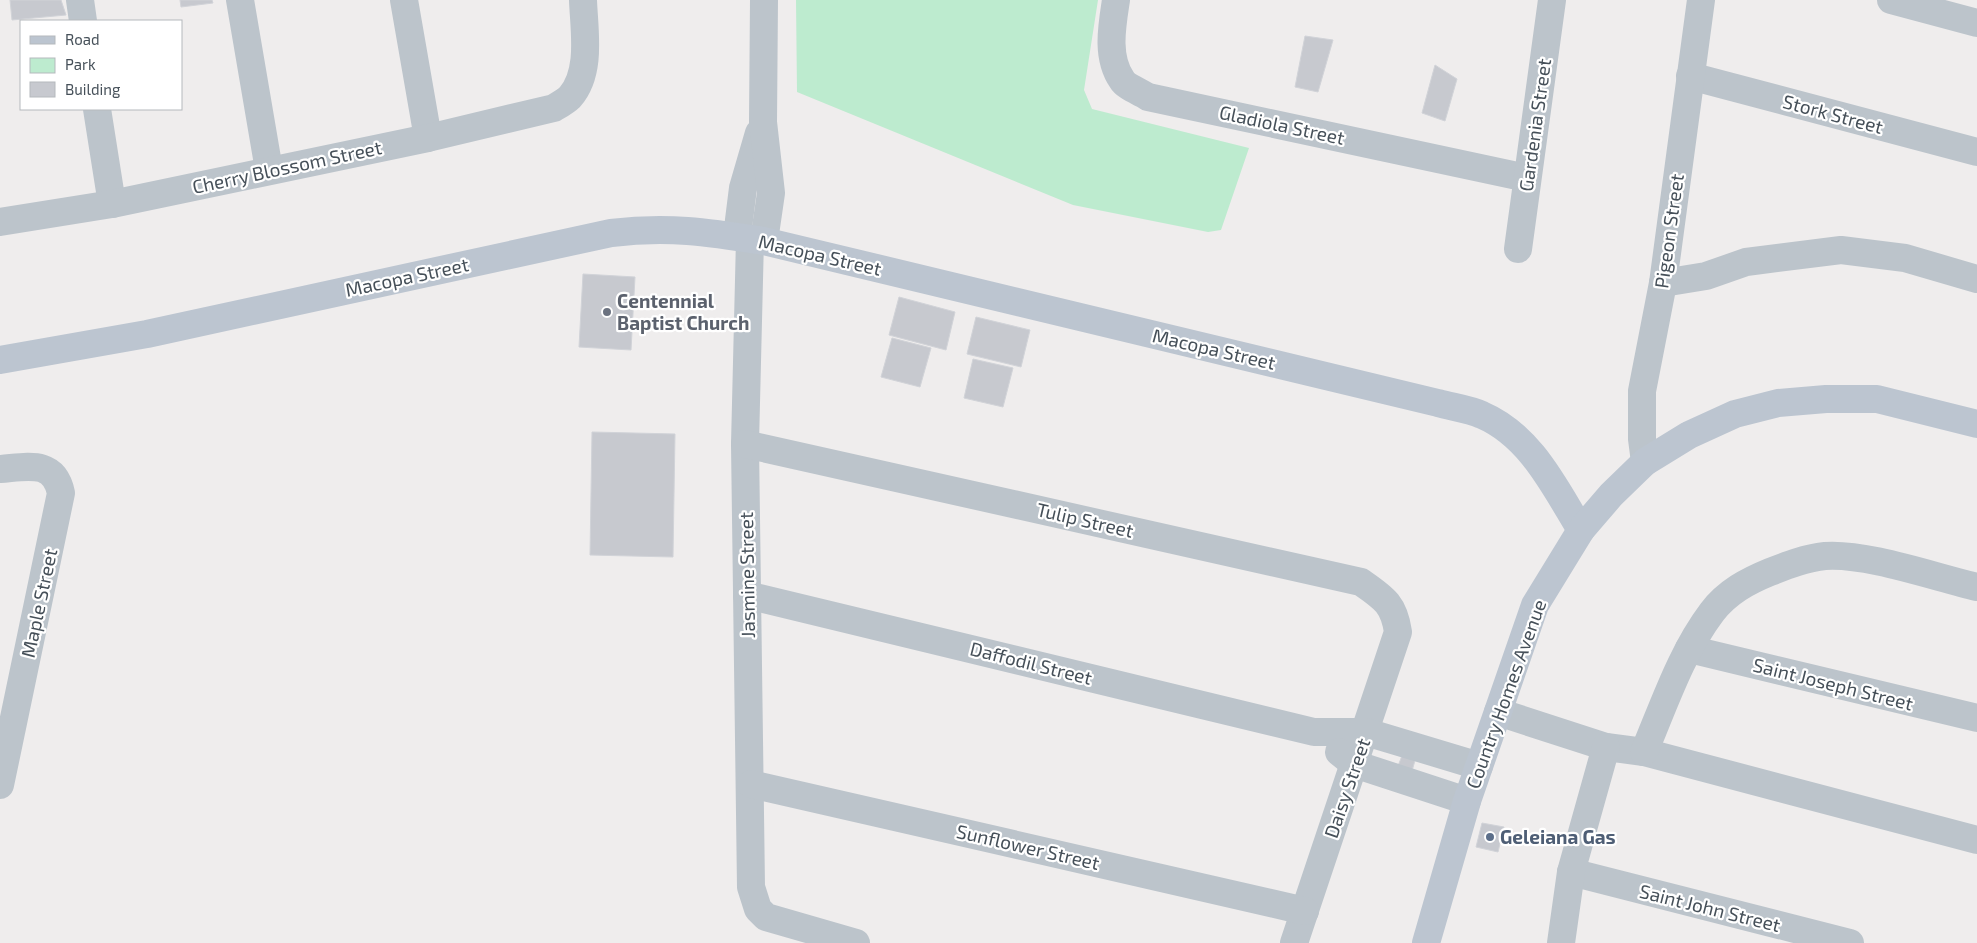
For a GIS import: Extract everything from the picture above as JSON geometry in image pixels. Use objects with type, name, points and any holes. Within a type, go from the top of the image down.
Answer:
[{"type":"street","points":[[80,0],[84,20]]},
{"type":"street","points":[[240,0],[269,170]]},
{"type":"street","points":[[404,0],[428,138]]},
{"type":"street","name":"Cherry Blossom Street","points":[[0,222],[112,204],[428,138],[554,108],[570,97],[580,80],[585,59],[583,0]]},
{"type":"street","name":"Jasmine Street","points":[[764,0],[763,122],[743,188],[750,239],[745,444],[751,887],[758,909],[766,917],[856,943]]},
{"type":"street","name":"Gladiola Street","points":[[1116,0],[1111,35],[1114,59],[1122,82],[1148,97],[1527,178]]},
{"type":"street","name":"Gardenia Street","points":[[1518,249],[1552,0]]},
{"type":"street","name":"Pigeon Street","points":[[1645,462],[1642,431],[1642,391],[1663,283],[1701,0]]},
{"type":"street","points":[[1891,0],[1977,23]]},
{"type":"street","name":"Stork Street","points":[[1690,76],[1977,152]]},
{"type":"street","points":[[97,110],[112,204]]},
{"type":"street","name":"Macopa Street","points":[[0,360],[148,334],[610,233],[663,228],[750,239],[1438,402],[1483,415],[1515,437],[1539,462],[1581,530]]},
{"type":"street","points":[[1663,283],[1706,276],[1746,262],[1841,250],[1904,258],[1977,279]]},
{"type":"street","name":"Country Homes Avenue","points":[[1426,943],[1467,801],[1535,605],[1581,530],[1611,494],[1645,462],[1689,435],[1735,414],[1778,403],[1826,399],[1877,399],[1977,424]]},
{"type":"street","name":"Tulip Street","points":[[745,444],[1361,582],[1385,599],[1395,614],[1398,632]]},
{"type":"street","name":"Maple Street","points":[[0,785],[10,694],[61,493],[53,474],[45,468],[1,463]]},
{"type":"street","points":[[1644,752],[1689,649],[1712,612],[1734,589],[1794,562],[1825,556],[1865,559],[1977,587]]},
{"type":"street","name":"Daffodil Street","points":[[747,594],[1314,732],[1366,732],[1479,766]]},
{"type":"street","name":"Daisy Street","points":[[1294,943],[1398,632]]},
{"type":"street","name":"Saint Joseph Street","points":[[1689,649],[1977,718]]},
{"type":"street","points":[[1498,712],[1606,747],[1644,752],[1977,840]]},
{"type":"street","name":"Daffodil Street","points":[[1314,732],[1354,764],[1467,801]]},
{"type":"street","points":[[1561,943],[1571,872],[1606,747]]},
{"type":"street","name":"Sunflower Street","points":[[751,784],[1305,910]]},
{"type":"street","name":"Saint John Street","points":[[1571,872],[1850,943]]},
{"type":"green space","points":[[796,0],[1098,0],[1084,90],[1092,109],[1249,148],[1221,230],[1208,232],[1073,205],[797,92]]},
{"type":"building","points":[[10,0],[61,0],[66,15],[12,20]]},
{"type":"building","points":[[180,0],[212,0],[213,3],[181,7]]},
{"type":"building","points":[[1305,36],[1333,40],[1318,92],[1295,87]]},
{"type":"building","points":[[1435,65],[1457,79],[1445,121],[1422,113]]},
{"type":"building","name":"Centennial Baptist Church","points":[[583,274],[635,277],[631,350],[579,347]]},
{"type":"building","points":[[899,297],[955,312],[946,350],[889,335]]},
{"type":"building","points":[[976,317],[1030,330],[1021,367],[967,354]]},
{"type":"building","points":[[892,338],[931,348],[920,387],[881,377]]},
{"type":"building","points":[[973,359],[1013,368],[1003,407],[964,398]]},
{"type":"building","points":[[592,432],[675,434],[673,557],[590,555]]},
{"type":"building","points":[[1403,753],[1416,757],[1412,771],[1398,766]]},
{"type":"building","name":"Geleiana Gas","points":[[1482,823],[1504,827],[1498,852],[1476,847]]},
{"type":"place","name":"Centennial Baptist Church","points":[[607,312]]},
{"type":"place","name":"Geleiana Gas","points":[[1490,837]]}]
